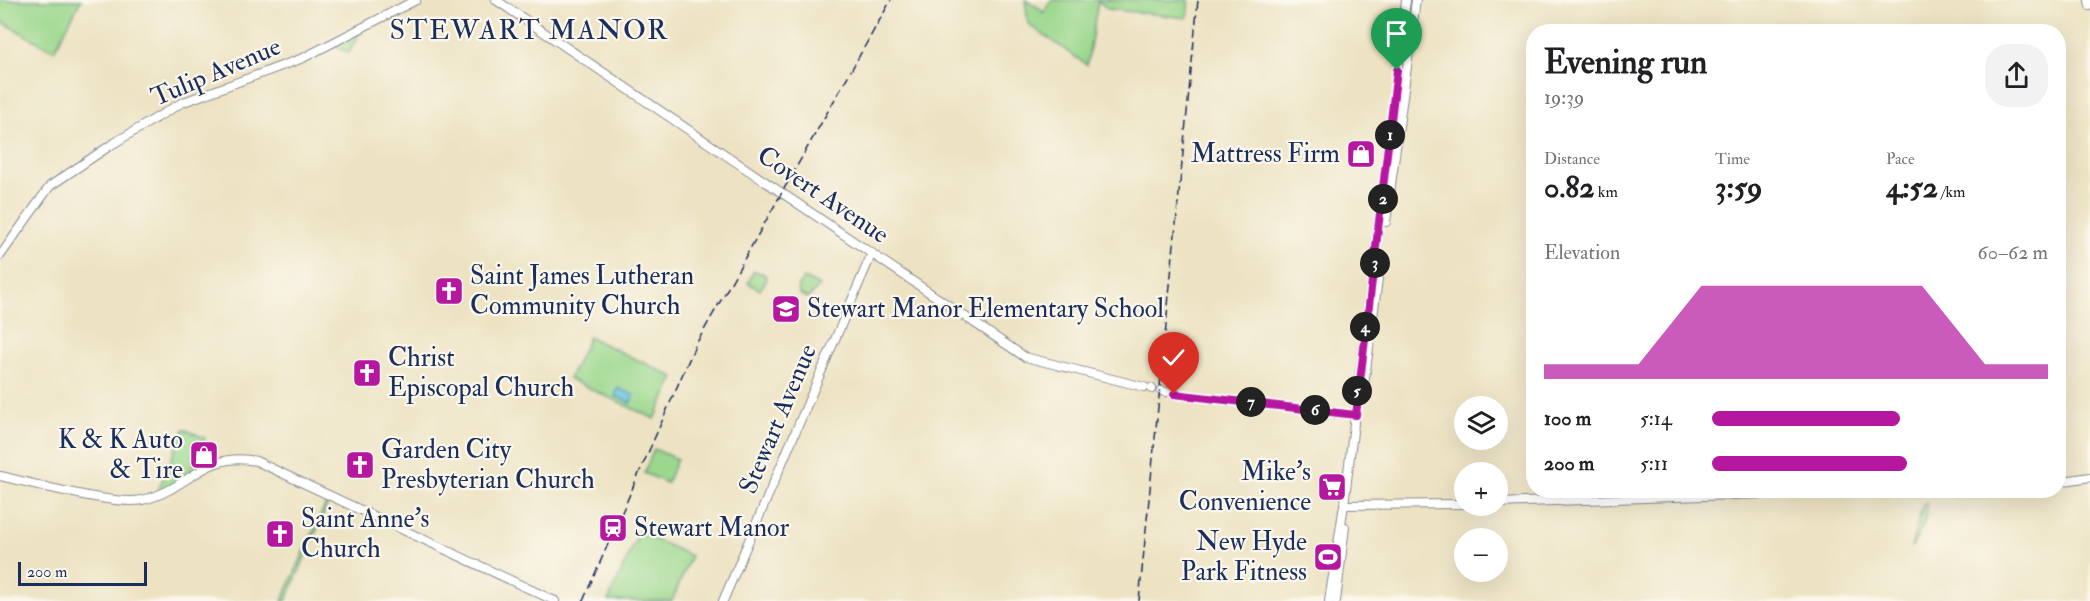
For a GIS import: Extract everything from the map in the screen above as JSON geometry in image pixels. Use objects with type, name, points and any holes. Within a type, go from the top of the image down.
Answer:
[{"type":"main road","name":"Tulip Avenue","points":[[0,256],[50,186],[111,145],[181,103],[303,58],[416,0]]},
{"type":"main road","name":"Covert Avenue","points":[[496,0],[1025,357],[1158,390],[1356,415]]},
{"type":"main road","points":[[1329,601],[1358,399],[1363,393],[1406,0]]},
{"type":"main road","points":[[1370,316],[1416,0]]},
{"type":"main road","points":[[2089,0],[2090,6]]},
{"type":"main road","name":"Stewart Avenue","points":[[723,601],[872,253]]},
{"type":"main road","points":[[0,476],[128,502],[167,492],[210,464],[236,458],[256,461],[555,601]]},
{"type":"main road","points":[[2066,481],[2090,477]]},
{"type":"main road","points":[[1508,503],[1646,498]]},
{"type":"main road","points":[[1344,506],[1454,504]]},
{"type":"main road","points":[[1336,601],[1346,518],[1344,506]]},
{"type":"green space","points":[[0,0],[81,0],[54,51],[0,21]]},
{"type":"green space","points":[[1025,0],[1041,9],[1043,13],[1052,0],[1189,0],[1187,18],[1108,9],[1098,1],[1087,65],[1028,24]]},
{"type":"green space","points":[[361,29],[349,53],[331,44]]},
{"type":"green space","points":[[754,271],[764,274],[767,279],[760,290],[748,283]]},
{"type":"green space","points":[[804,278],[820,286],[808,298],[799,294],[798,286]]},
{"type":"green space","points":[[589,337],[674,377],[655,419],[569,379]]},
{"type":"green space","points":[[184,429],[205,438],[189,475],[156,495]]},
{"type":"green space","points":[[654,449],[677,459],[667,483],[644,473]]},
{"type":"green space","points":[[327,501],[328,504],[286,601],[282,601]]},
{"type":"green space","points":[[1926,503],[1925,520],[1911,548],[1922,507]]},
{"type":"green space","points":[[639,532],[691,556],[672,601],[608,601]]},
{"type":"water","points":[[618,388],[634,395],[630,403],[615,396]]},
{"type":"railway","points":[[583,601],[695,346],[891,0]]},
{"type":"railway","points":[[1139,601],[1198,0]]},
{"type":"place","name":"Mattress Firm","points":[[1361,154]]},
{"type":"place","name":"Saint James Lutheran Community Church","points":[[449,291]]},
{"type":"place","name":"Stewart Manor Elementary School","points":[[786,309]]},
{"type":"place","name":"Christ Episcopal Church","points":[[367,373]]},
{"type":"place","name":"K & K Auto & Tire","points":[[204,455]]},
{"type":"place","name":"Garden City Presbyterian Church","points":[[360,465]]},
{"type":"place","name":"Mike's Convenience","points":[[1332,487]]},
{"type":"place","name":"Stewart Manor","points":[[613,528]]},
{"type":"place","name":"Saint Anne's Church","points":[[280,534]]},
{"type":"place","name":"New Hyde Park Fitness","points":[[1328,557]]},
{"type":"district","name":"STEWART MANOR","points":[[529,30]]},
{"type":"route","points":[[1174,394],[1356,415],[1358,399],[1356,391],[1374,271],[1397,70]]}]
